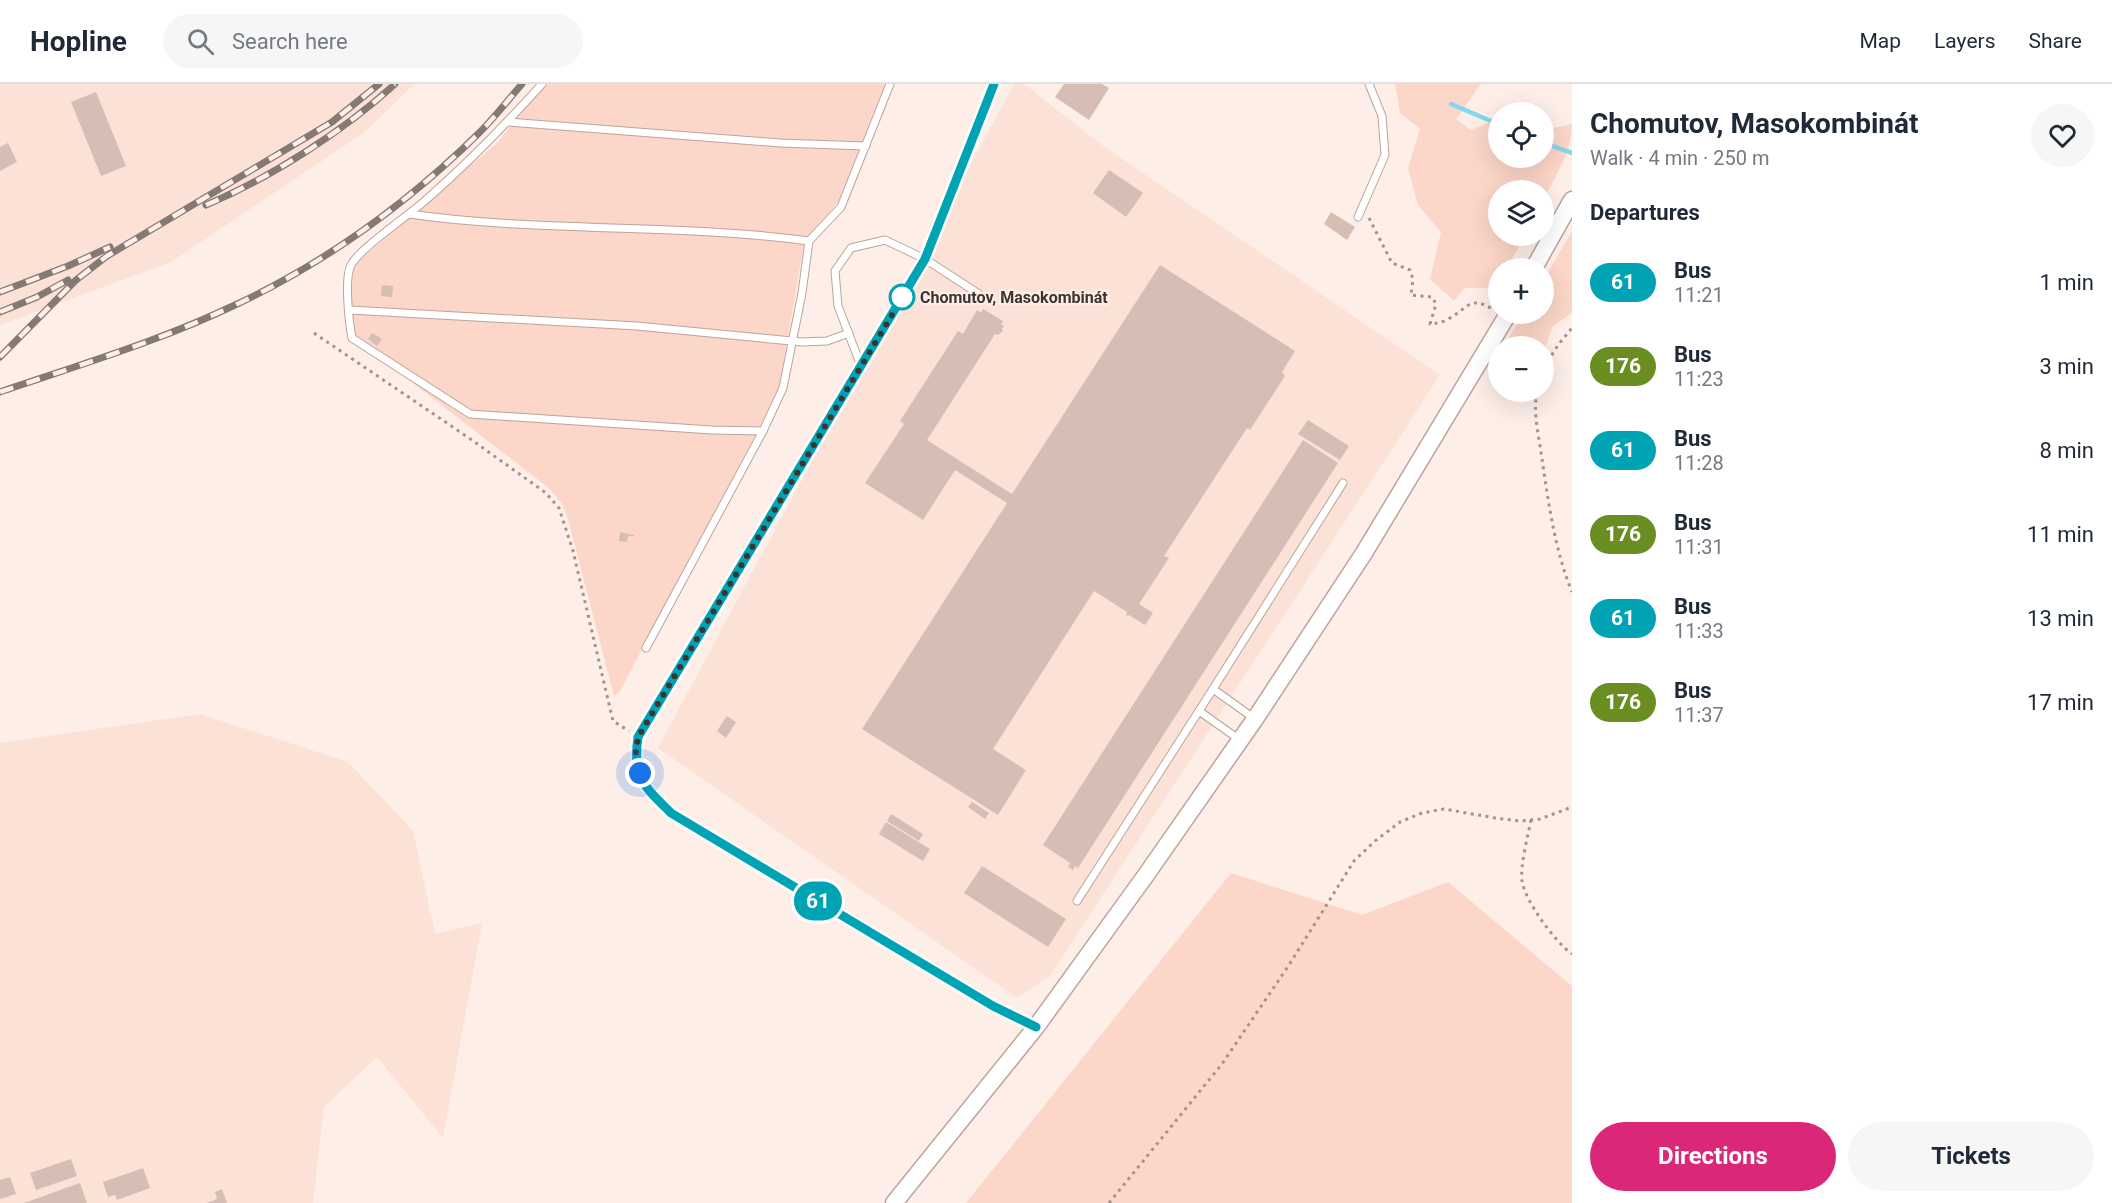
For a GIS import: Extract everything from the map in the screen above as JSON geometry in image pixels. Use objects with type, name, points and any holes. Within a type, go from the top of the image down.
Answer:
[{"type":"street","points":[[1540,258],[1572,200]]},
{"type":"street","points":[[894,1203],[1036,1027],[1255,719],[1364,553],[1502,324]]},
{"type":"lane","points":[[542,84],[492,138],[352,263],[347,276],[352,338],[470,414],[712,430],[763,431]]},
{"type":"lane","points":[[646,648],[763,431],[783,388],[802,293],[809,242],[841,207],[890,84]]},
{"type":"lane","points":[[994,84],[925,259],[638,737],[635,759],[644,787],[671,813],[993,1006],[1036,1027]]},
{"type":"lane","points":[[1358,217],[1385,155],[1382,116],[1369,84]]},
{"type":"lane","points":[[508,122],[866,146]]},
{"type":"lane","points":[[409,214],[456,221],[628,228],[809,242]]},
{"type":"lane","points":[[861,366],[838,306],[835,271],[851,248],[885,240],[925,259],[979,294]]},
{"type":"lane","points":[[350,310],[637,326],[792,340],[827,341],[849,333]]},
{"type":"lane","points":[[1077,901],[1343,483]]},
{"type":"lane","points":[[1213,689],[1255,719]]},
{"type":"lane","points":[[1199,711],[1240,740]]},
{"type":"path","points":[[1363,205],[1392,263],[1410,270],[1413,279],[1411,295],[1432,297],[1436,304],[1430,324],[1448,320],[1466,305],[1472,303],[1488,306]]},
{"type":"path","points":[[1554,352],[1572,328]]},
{"type":"path","points":[[314,333],[470,438],[553,500],[559,508],[573,550],[613,721],[638,737]]},
{"type":"path","points":[[1536,402],[1550,510],[1563,571],[1572,592]]},
{"type":"path","points":[[1109,1203],[1222,1064],[1289,965],[1354,861],[1375,841],[1400,822],[1422,813],[1444,809],[1495,818],[1531,820],[1572,807]]},
{"type":"path","points":[[1531,820],[1522,880],[1529,901],[1564,948],[1572,954]]},
{"type":"shaded area","points":[[0,84],[414,84],[365,132],[171,262],[0,325]]},
{"type":"shaded area","points":[[544,84],[885,84],[838,202],[804,243],[779,390],[619,693],[614,696],[568,519],[562,504],[550,489],[356,339],[345,297],[354,265],[498,142]]},
{"type":"shaded area","points":[[1014,84],[1024,84],[1102,145],[1440,375],[1050,976],[1017,998],[658,748]]},
{"type":"shaded area","points":[[1395,84],[1481,84],[1456,119],[1471,130],[1488,123],[1488,168],[1554,168],[1554,128],[1572,124],[1566,153],[1554,180],[1488,180],[1488,246],[1519,246],[1513,258],[1488,258],[1488,288],[1464,288],[1454,301],[1430,279],[1441,232],[1418,205],[1408,168],[1420,129],[1400,113]]},
{"type":"shaded area","points":[[1572,231],[1572,313],[1553,326],[1549,336],[1510,336],[1517,324],[1554,324],[1554,262]]},
{"type":"shaded area","points":[[200,714],[348,762],[413,831],[435,934],[482,923],[443,1138],[377,1057],[324,1107],[313,1203],[0,1203],[0,743]]},
{"type":"shaded area","points":[[1231,873],[1362,915],[1448,882],[1572,986],[1572,1203],[966,1203]]},
{"type":"building","points":[[1064,84],[1102,84],[1109,88],[1089,120],[1055,97]]},
{"type":"building","points":[[96,92],[126,166],[101,176],[71,102]]},
{"type":"building","points":[[8,143],[17,162],[0,171],[0,147]]},
{"type":"building","points":[[1109,170],[1143,193],[1126,217],[1093,193]]},
{"type":"building","points":[[1331,212],[1355,227],[1347,240],[1324,224]]},
{"type":"building","points":[[1160,265],[1295,351],[1282,372],[1285,376],[1250,430],[1247,428],[1164,556],[1169,558],[1139,604],[1153,613],[1145,625],[1126,615],[1127,612],[1094,591],[993,749],[1026,770],[998,815],[862,729],[1007,503],[955,470],[923,520],[865,483],[904,424],[900,421],[958,331],[963,334],[977,310],[981,313],[983,309],[1003,321],[1001,324],[1004,326],[1003,331],[998,335],[995,334],[927,440],[1012,494]]},
{"type":"building","points":[[382,285],[393,286],[392,297],[381,296]]},
{"type":"building","points":[[372,333],[382,339],[377,346],[368,339]]},
{"type":"building","points":[[1308,420],[1349,446],[1340,460],[1298,434]]},
{"type":"building","points":[[1303,440],[1338,463],[1078,868],[1075,866],[1073,870],[1068,867],[1070,863],[1043,845]]},
{"type":"building","points":[[620,532],[634,536],[628,536],[627,542],[619,541]]},
{"type":"building","points":[[727,716],[736,722],[726,738],[717,731]]},
{"type":"building","points":[[972,802],[989,813],[985,819],[968,807]]},
{"type":"building","points":[[891,814],[923,834],[919,841],[887,821]]},
{"type":"building","points":[[886,822],[930,849],[923,861],[879,834]]},
{"type":"building","points":[[982,866],[1066,919],[1048,947],[964,893]]},
{"type":"building","points":[[71,1159],[77,1176],[36,1190],[30,1173]]},
{"type":"building","points":[[143,1168],[150,1188],[117,1200],[115,1195],[108,1197],[103,1182]]},
{"type":"building","points":[[10,1177],[16,1194],[0,1199],[0,1180]]},
{"type":"building","points":[[80,1183],[87,1203],[24,1203]]},
{"type":"building","points":[[222,1189],[227,1203],[207,1203],[217,1199],[215,1192]]},
{"type":"waterway","points":[[1451,104],[1488,120]]},
{"type":"waterway","points":[[1554,147],[1572,153]]},
{"type":"railway","points":[[0,357],[76,280],[107,256],[332,122],[379,84]]},
{"type":"railway","points":[[206,205],[255,181],[330,136],[395,84]]},
{"type":"railway","points":[[0,392],[178,330],[235,305],[302,270],[365,229],[424,183],[480,132],[522,84]]},
{"type":"railway","points":[[0,292],[110,247]]},
{"type":"railway","points":[[0,312],[37,297],[68,280]]},
{"type":"bus line","name":"61","points":[[994,84],[925,259],[638,737],[635,759],[644,787],[671,813],[993,1006],[1036,1027]]},
{"type":"place","name":"Chomutov, Masokombinát","points":[[902,297]]},
{"type":"route","points":[[640,773],[635,759],[638,737],[904,295],[902,297]]}]
